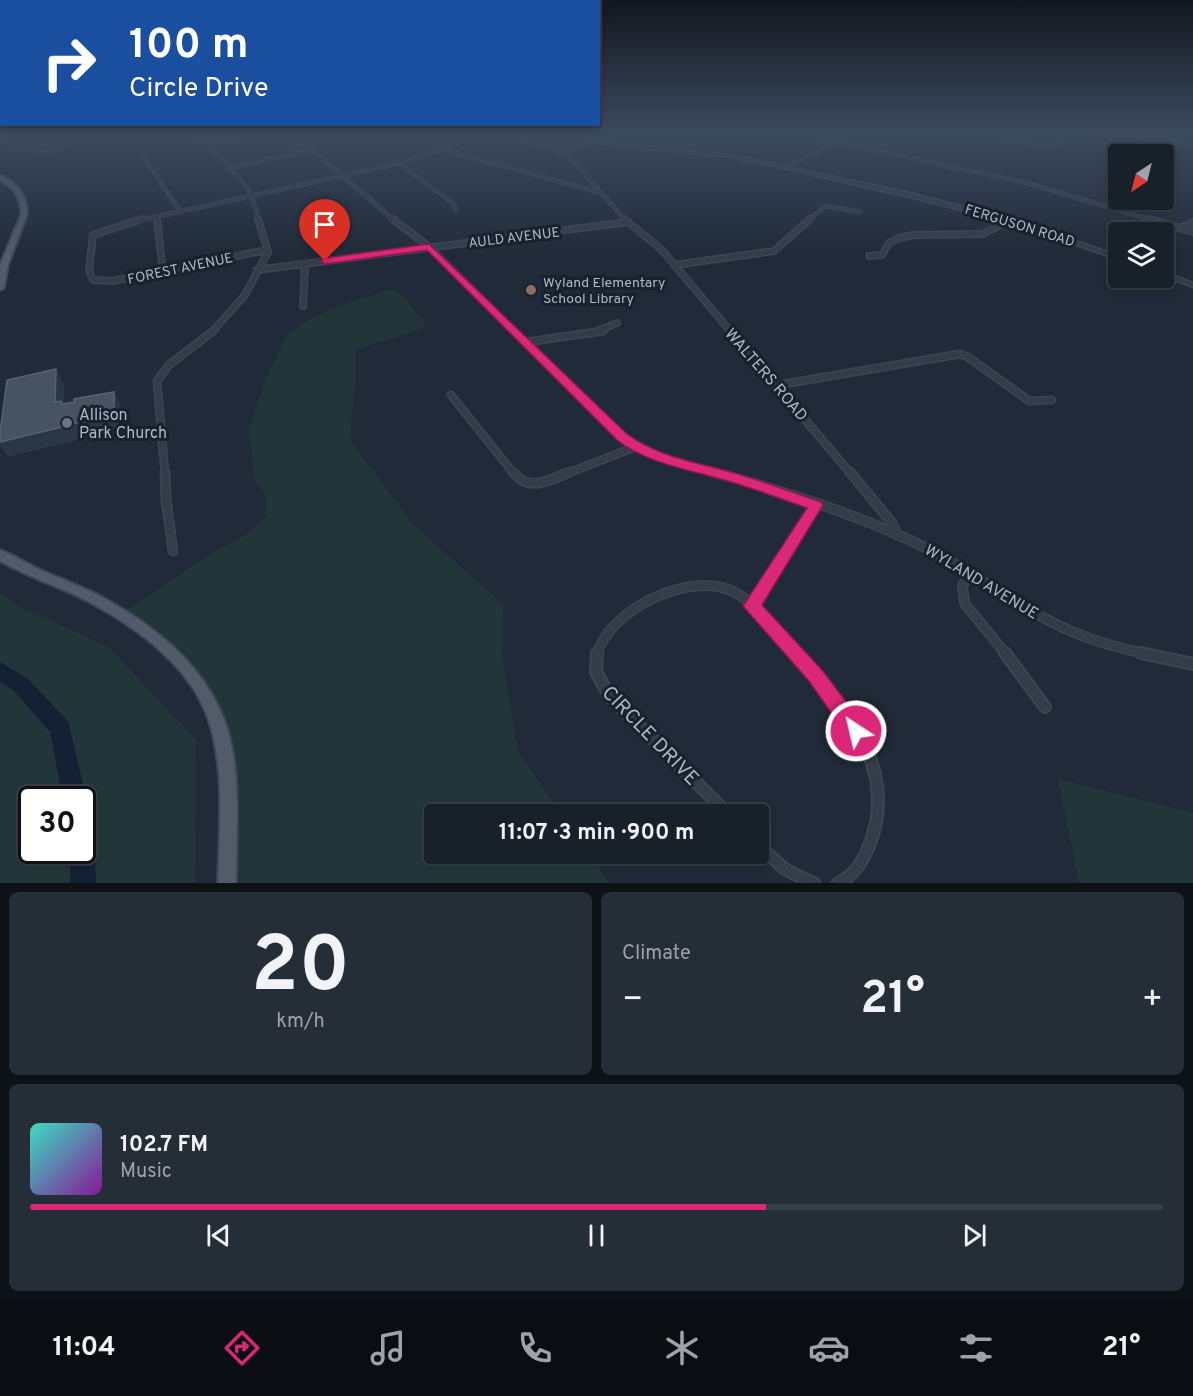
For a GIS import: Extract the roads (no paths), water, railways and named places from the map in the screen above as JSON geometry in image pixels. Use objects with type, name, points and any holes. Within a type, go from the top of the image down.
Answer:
[{"type":"main road","points":[[0,177],[18,189],[25,207],[4,265],[0,288]]},
{"type":"main road","points":[[0,555],[95,599],[120,615],[164,648],[195,680],[215,719],[224,756],[227,800],[227,883]]},
{"type":"street","points":[[155,173],[179,210]]},
{"type":"street","points":[[173,551],[166,500],[157,381],[168,365],[210,334],[230,314],[245,295],[256,270],[267,255],[252,195],[233,173]]},
{"type":"street","points":[[163,272],[157,217],[179,210],[349,173]]},
{"type":"street","points":[[412,173],[453,203],[456,210]]},
{"type":"street","points":[[529,173],[602,193]]},
{"type":"street","name":"WALTERS ROAD","points":[[585,173],[628,222],[649,237],[778,385],[881,509],[897,535]]},
{"type":"street","name":"FERGUSON ROAD","points":[[812,173],[943,202],[1010,220],[1108,254]]},
{"type":"street","points":[[981,173],[1037,185],[1193,232]]},
{"type":"street","name":"WYLAND AVENUE","points":[[341,175],[429,247],[622,437],[635,447],[665,459],[736,478],[897,535],[948,558],[1039,615],[1073,632],[1103,642],[1193,664]]},
{"type":"street","points":[[674,265],[774,251],[824,207],[860,212]]},
{"type":"street","name":"FOREST AVENUE","points":[[157,217],[94,233],[89,266],[89,275],[93,280],[117,281],[267,250]]},
{"type":"street","points":[[869,255],[882,255],[889,243],[899,238],[914,235],[983,234],[1010,220]]},
{"type":"street","name":"AULD AVENUE","points":[[256,270],[628,222]]},
{"type":"street","points":[[1180,228],[1193,222]]},
{"type":"street","points":[[303,306],[305,264]]},
{"type":"street","points":[[1174,278],[1193,285]]},
{"type":"street","points":[[527,342],[602,331],[617,323]]},
{"type":"street","points":[[778,385],[960,354],[968,357],[1029,401],[1052,400]]},
{"type":"street","points":[[451,395],[518,479],[530,484],[550,481],[635,447]]},
{"type":"street","points":[[752,606],[788,553],[816,505]]},
{"type":"street","points":[[971,572],[961,585],[961,596],[965,604],[1028,681],[1045,707]]},
{"type":"street","name":"CIRCLE DRIVE","points":[[718,804],[616,704],[598,680],[595,662],[603,640],[623,618],[637,608],[678,590],[711,584],[737,594],[752,606],[834,699],[856,731],[876,771],[879,804],[874,832],[859,868],[838,883]]},
{"type":"street","points":[[769,855],[786,870],[814,883]]},
{"type":"waterway","points":[[0,671],[20,684],[60,728],[72,786]]},
{"type":"waterway","points":[[83,864],[83,883]]},
{"type":"place","name":"Wyland Elementary School Library","points":[[531,290]]},
{"type":"place","name":"Allison Park Church","points":[[67,423]]}]
